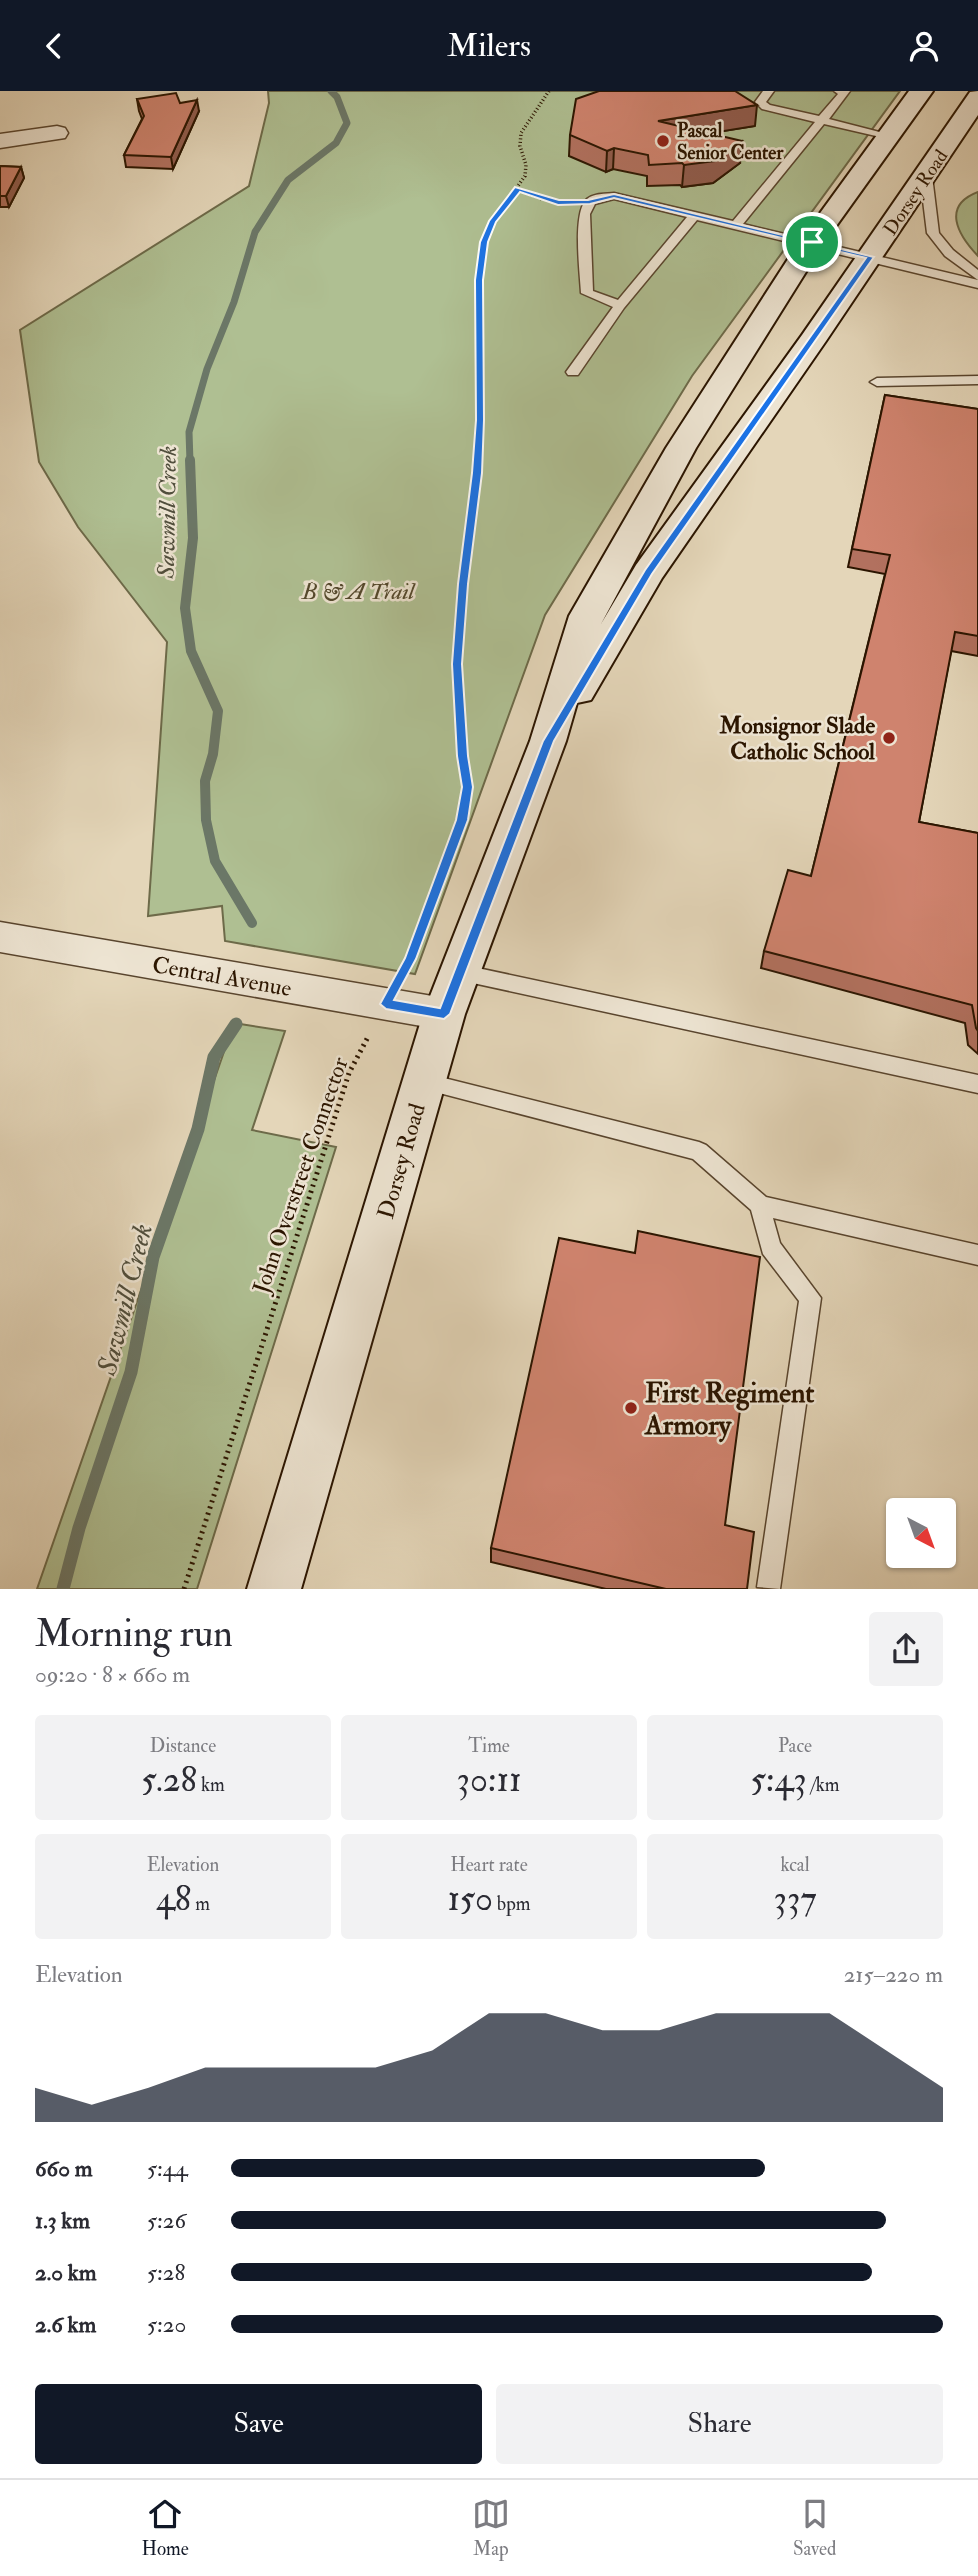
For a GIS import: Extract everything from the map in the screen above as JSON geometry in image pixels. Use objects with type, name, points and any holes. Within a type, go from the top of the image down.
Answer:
[{"type":"main road","name":"Dorsey Road","points":[[274,1589],[444,1014],[548,741],[586,616],[681,448],[812,242],[921,91]]},
{"type":"main road","name":"Dorsey Road","points":[[548,741],[648,573],[870,257],[978,97]]},
{"type":"street","points":[[0,141],[57,133]]},
{"type":"street","name":"Central Avenue","points":[[0,937],[444,1014]]},
{"type":"lane","points":[[769,91],[760,102],[766,107],[889,136]]},
{"type":"lane","points":[[736,225],[845,92],[839,91]]},
{"type":"lane","points":[[926,176],[933,233],[949,253],[978,276]]},
{"type":"lane","points":[[620,305],[587,293],[584,214],[590,202],[598,198],[614,196],[978,283]]},
{"type":"lane","points":[[573,372],[620,305],[695,215]]},
{"type":"lane","points":[[877,382],[978,380]]},
{"type":"lane","points":[[459,972],[978,1084]]},
{"type":"lane","points":[[424,1081],[699,1151],[760,1205],[978,1255]]},
{"type":"lane","points":[[760,1205],[770,1247],[810,1298],[769,1587]]},
{"type":"path","name":"John Overstreet Connector","points":[[184,1589],[349,1073],[410,959],[462,820],[467,787],[462,756],[457,664],[479,433],[479,280],[484,242],[493,221],[518,189],[526,165],[520,146],[521,134],[528,119],[549,91]]},
{"type":"path","points":[[518,189],[558,203],[590,202]]},
{"type":"green space","name":"B & A Trail","points":[[268,91],[900,91],[692,376],[545,615],[415,974],[225,941],[222,906],[148,916],[167,642],[78,527],[39,462],[20,330],[249,186],[269,103]]},
{"type":"green space","points":[[978,192],[978,256],[959,230],[956,213],[967,198]]},
{"type":"green space","points":[[234,1023],[285,1031],[252,1130],[336,1147],[197,1589],[37,1589]]},
{"type":"building","name":"Pascal Senior Center","points":[[599,91],[735,91],[757,105],[658,121],[742,141],[715,161],[684,165],[649,165],[648,155],[614,148],[607,151],[570,135],[576,99]]},
{"type":"building","points":[[176,93],[180,103],[197,100],[171,157],[124,155],[144,116],[137,99]]},
{"type":"building","points":[[0,166],[21,167],[6,196],[0,196]]},
{"type":"building","name":"Monsignor Slade Catholic School","points":[[885,395],[978,409],[978,636],[955,632],[919,822],[978,833],[978,1031],[972,1005],[764,951],[788,870],[811,876],[890,555],[852,549]]},
{"type":"building","name":"First Regiment Armory","points":[[638,1231],[760,1257],[725,1525],[754,1532],[747,1589],[666,1589],[491,1548],[559,1238],[635,1253]]},
{"type":"waterway","name":"Sawmill Creek","points":[[190,462],[189,432],[207,369],[234,302],[255,232],[288,180],[336,143],[347,123],[337,97],[331,91]]},
{"type":"waterway","name":"Sawmill Creek","points":[[190,460],[193,538],[185,608],[191,651],[218,711],[213,754],[205,781],[206,820],[215,861],[252,923]]},
{"type":"waterway","name":"Sawmill Creek","points":[[63,1589],[79,1528],[131,1372],[153,1257],[198,1129],[214,1057],[236,1024]]},
{"type":"place","name":"Pascal Senior Center","points":[[663,141]]},
{"type":"place","name":"Monsignor Slade Catholic School","points":[[889,738]]},
{"type":"place","name":"First Regiment Armory","points":[[631,1408]]},
{"type":"route","points":[[518,189],[558,203],[590,202],[614,196],[812,242],[870,257],[648,573],[548,741],[444,1014],[386,1004],[410,959],[462,820],[467,787],[462,756],[457,664],[463,584],[477,473],[480,420],[479,280],[484,242],[493,221],[518,189]]}]
